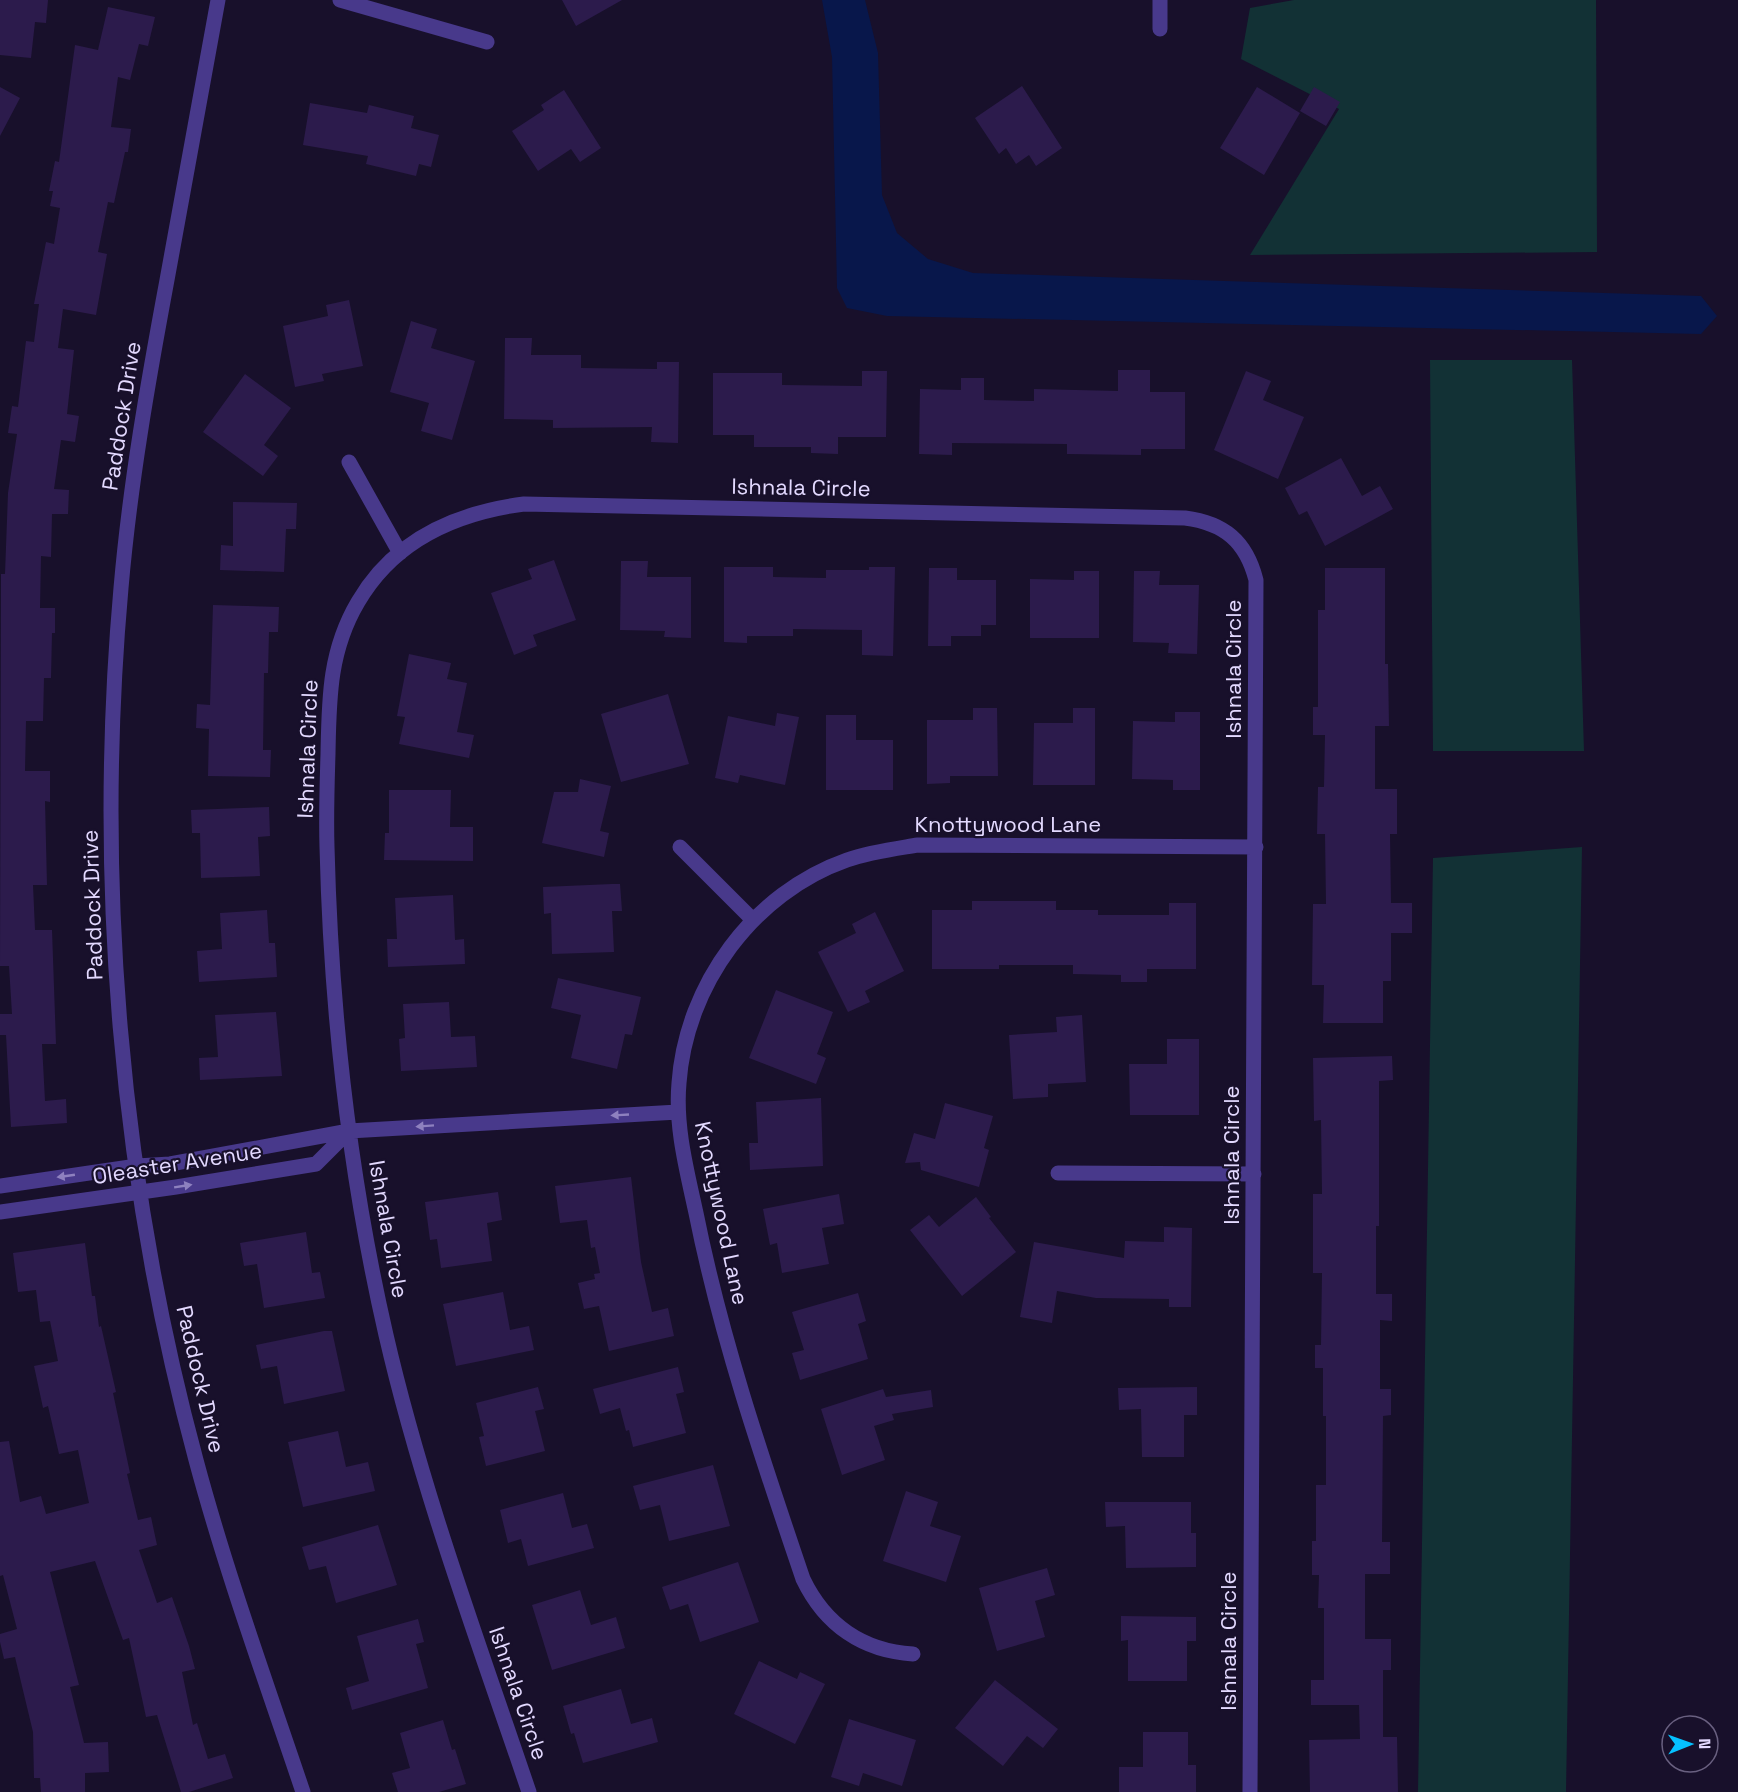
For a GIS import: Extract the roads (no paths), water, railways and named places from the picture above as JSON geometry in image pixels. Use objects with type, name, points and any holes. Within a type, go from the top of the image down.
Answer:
[{"type":"street","name":"Paddock Drive","points":[[218,0],[142,416],[121,587],[113,713],[111,817],[114,932],[122,1046],[137,1166],[147,1235],[169,1348],[196,1460],[228,1570],[303,1792]]},
{"type":"street","points":[[340,0],[487,42]]},
{"type":"street","points":[[1160,0],[1160,29]]},
{"type":"street","points":[[349,462],[400,553]]},
{"type":"street","name":"Ishnala Circle","points":[[529,1792],[414,1443],[386,1336],[364,1228],[337,1041],[329,931],[326,821],[329,695],[333,662],[343,632],[358,602],[377,576],[400,553],[427,533],[456,519],[491,508],[524,504],[1185,518],[1201,520],[1217,526],[1232,536],[1243,548],[1252,564],[1256,580],[1250,1792]]},
{"type":"street","name":"Knottywood Lane","points":[[913,1654],[881,1649],[853,1637],[828,1618],[803,1579],[730,1355],[704,1256],[684,1156],[678,1112],[679,1083],[684,1047],[694,1012],[709,979],[729,948],[753,920],[782,895],[813,875],[846,861],[890,849],[918,845],[1256,847]]},
{"type":"street","points":[[680,847],[753,920]]},
{"type":"street","name":"Oleaster Avenue","points":[[0,1186],[137,1166],[170,1164],[349,1131],[678,1112]]},
{"type":"street","name":"Oleaster Avenue","points":[[0,1212],[316,1164],[349,1131]]},
{"type":"street","points":[[1058,1173],[1254,1174]]}]
